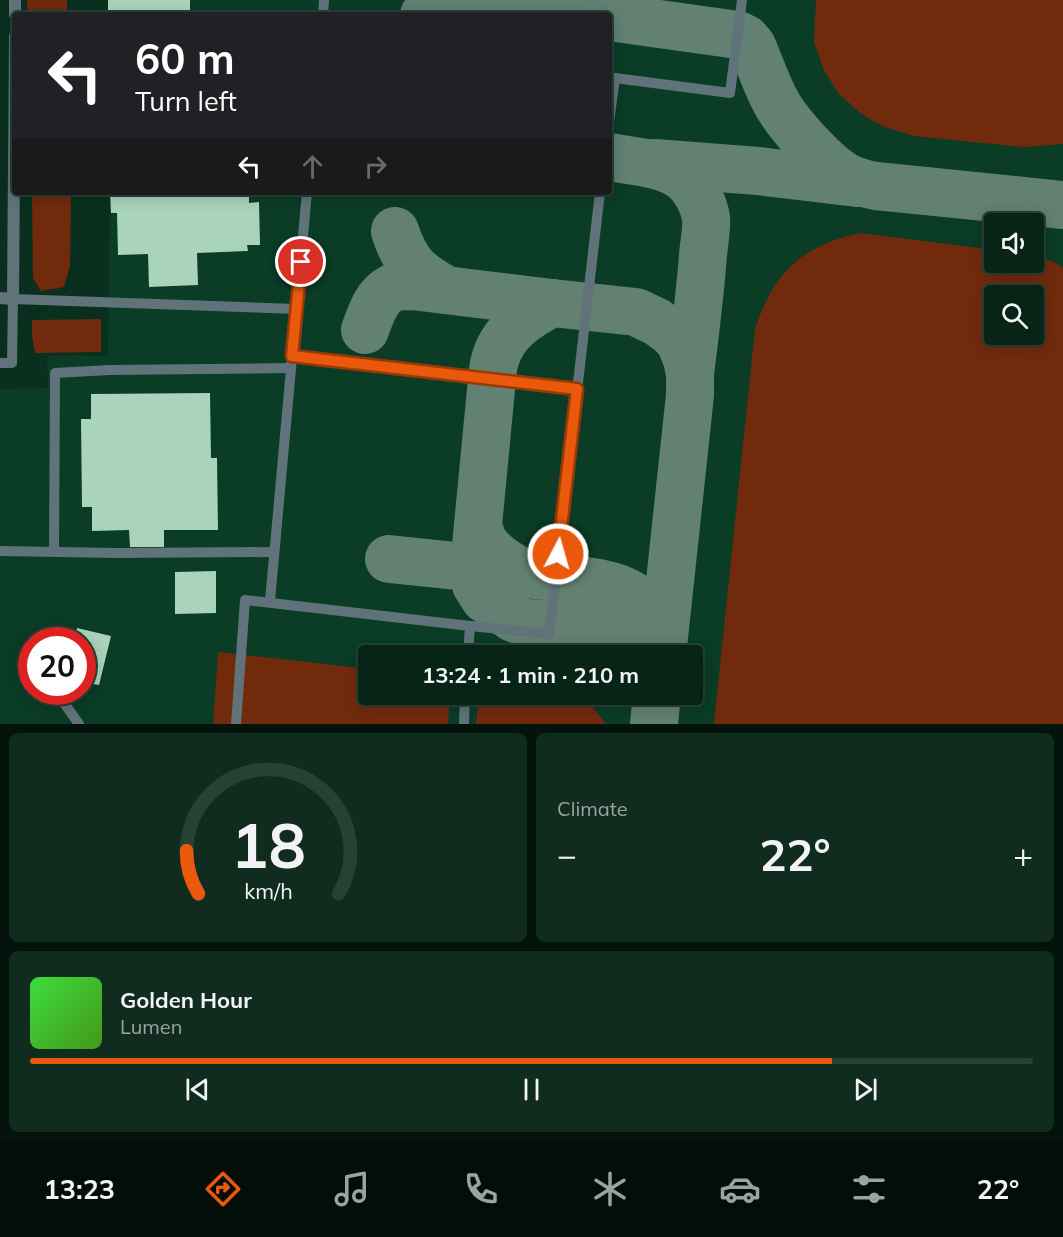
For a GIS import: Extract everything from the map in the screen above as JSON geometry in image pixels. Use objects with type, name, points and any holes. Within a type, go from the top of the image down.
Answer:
[{"type":"street","points":[[6,298],[12,123]]},
{"type":"lane","points":[[612,100],[615,78],[730,93],[742,0]]},
{"type":"lane","points":[[270,602],[307,195]]},
{"type":"lane","points":[[236,724],[246,600],[549,634],[600,195]]},
{"type":"lane","points":[[0,363],[12,363],[6,298],[296,309]]},
{"type":"lane","points":[[292,356],[577,389]]},
{"type":"lane","points":[[54,552],[55,372],[291,368]]},
{"type":"lane","points":[[0,551],[274,552]]},
{"type":"lane","points":[[469,645],[470,626]]},
{"type":"lane","points":[[65,705],[79,724]]},
{"type":"lane","points":[[464,724],[465,705]]},
{"type":"shaded area","points":[[27,0],[67,0],[67,12],[28,12]]},
{"type":"shaded area","points":[[108,0],[1063,0],[1063,724],[0,724],[0,389],[48,388],[47,355],[108,356],[110,195],[612,195],[612,12],[108,12]]},
{"type":"shaded area","points":[[816,0],[1063,0],[1063,144],[1024,147],[914,136],[871,120],[838,93],[824,70],[814,42]]},
{"type":"shaded area","points":[[32,195],[71,195],[70,266],[64,287],[41,291],[33,278]]},
{"type":"shaded area","points":[[861,233],[984,249],[984,273],[1044,273],[1044,259],[1063,268],[1063,724],[714,724],[755,329],[762,309],[781,277],[793,264],[822,245]]},
{"type":"shaded area","points":[[101,319],[101,352],[35,353],[32,320]]},
{"type":"shaded area","points":[[218,652],[358,668],[358,705],[449,705],[448,724],[213,724]]},
{"type":"shaded area","points":[[478,705],[591,705],[606,724],[476,724]]},
{"type":"building","points":[[108,0],[190,0],[190,12],[108,12]]},
{"type":"building","points":[[110,195],[194,195],[194,197],[249,195],[249,203],[259,202],[260,245],[247,245],[248,251],[197,253],[198,285],[149,287],[148,254],[118,255],[117,213],[111,213]]},
{"type":"building","points":[[210,393],[211,458],[217,458],[218,530],[164,530],[164,547],[130,547],[129,530],[92,531],[92,507],[82,507],[81,419],[91,419],[91,394]]},
{"type":"building","points":[[216,571],[216,613],[175,614],[175,572]]},
{"type":"building","points":[[96,632],[111,636],[99,685],[96,684]]},
{"type":"taxiway","points":[[428,12],[442,3],[473,0],[568,12]]},
{"type":"taxiway","points":[[612,17],[738,35],[746,39],[752,46],[772,95],[788,121],[827,162],[852,179],[876,186],[1063,205]]},
{"type":"taxiway","points":[[612,157],[648,163],[677,173],[692,186],[703,207],[706,231],[690,374]]},
{"type":"taxiway","points":[[655,163],[758,171],[857,183]]},
{"type":"taxiway","points":[[395,231],[403,252],[414,267],[428,279],[447,290]]},
{"type":"taxiway","points":[[365,330],[375,306],[386,291],[399,286],[412,286],[636,312],[657,322],[672,333],[680,342],[687,359],[690,395],[663,645]]},
{"type":"taxiway","points":[[552,303],[517,326],[504,341],[495,360],[478,525],[481,536],[497,556],[525,573],[607,585],[636,598],[648,609],[657,625],[663,645]]},
{"type":"taxiway","points":[[478,525],[474,568],[476,585],[485,599],[513,618],[527,623],[601,630],[623,636],[636,645]]},
{"type":"taxiway","points":[[389,559],[505,571]]},
{"type":"taxiway","points":[[654,724],[656,705]]},
{"type":"route","points":[[301,262],[292,356],[577,389],[558,554]]}]
